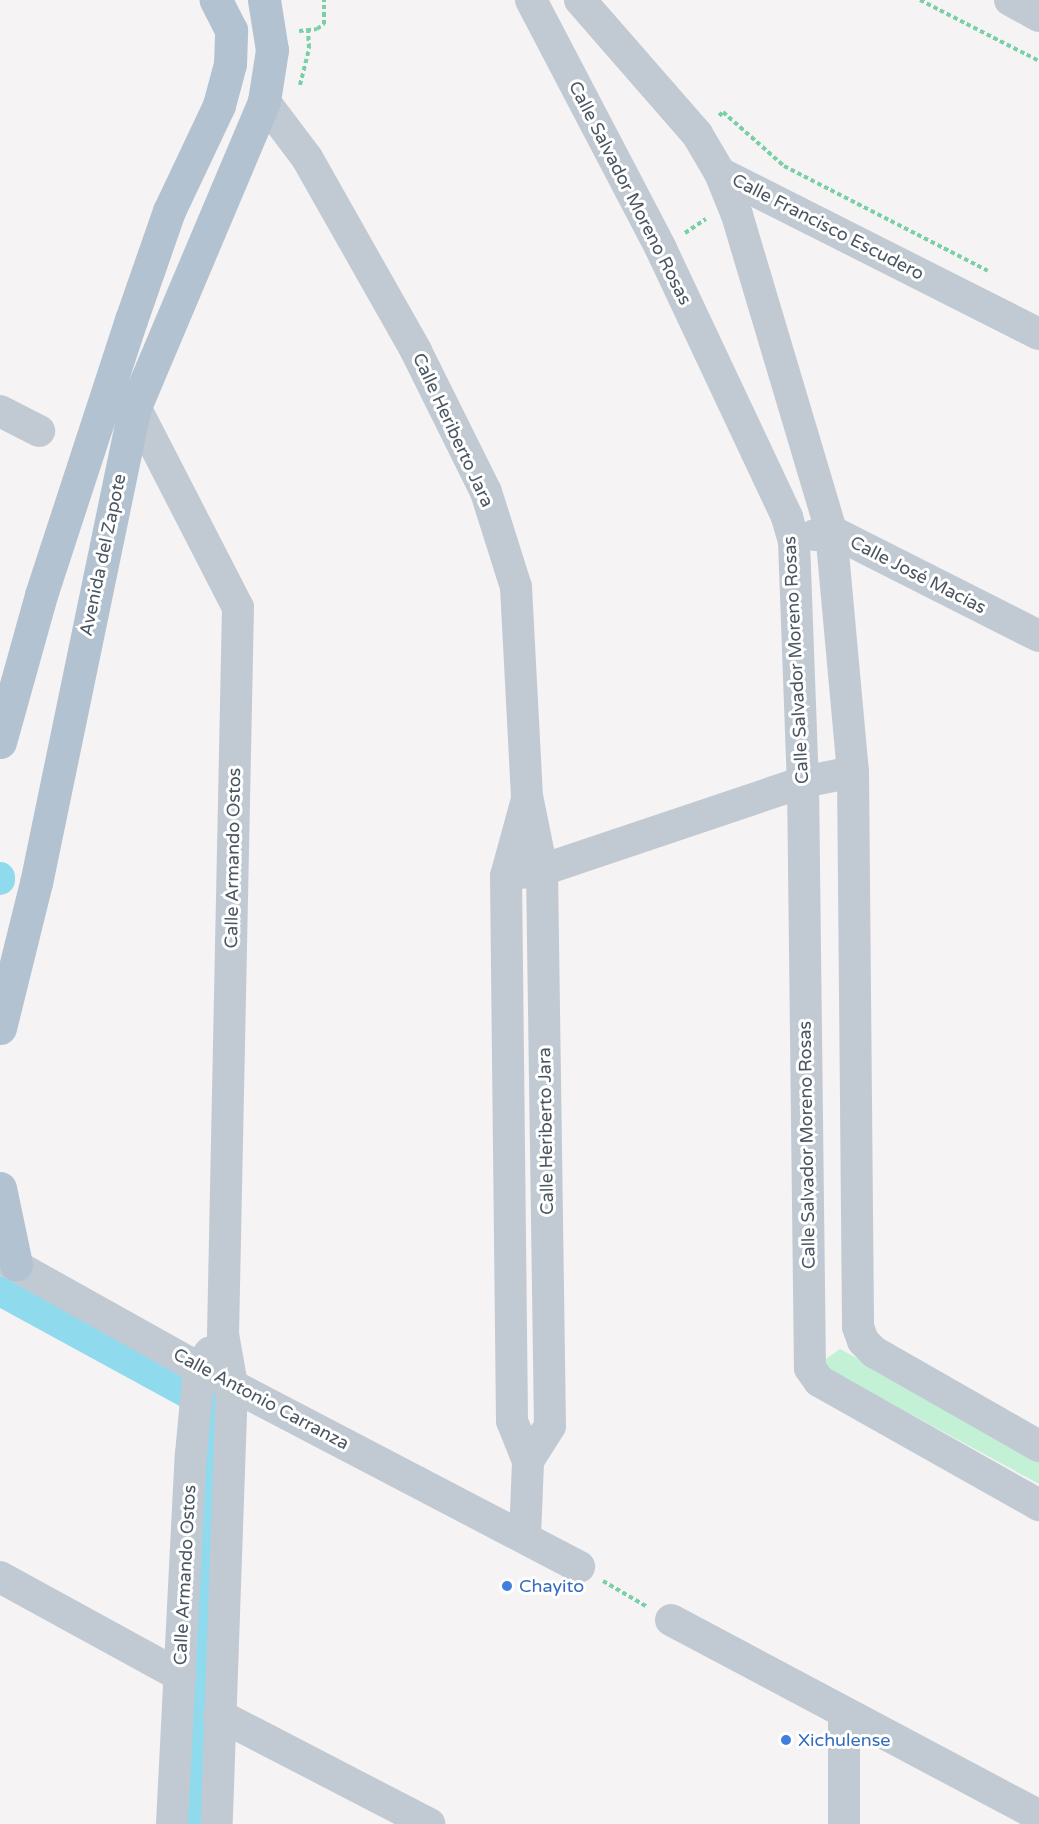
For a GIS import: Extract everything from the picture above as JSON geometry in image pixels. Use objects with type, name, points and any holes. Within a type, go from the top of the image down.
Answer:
[{"type":"main road","points":[[0,742],[41,595],[131,320],[169,211],[219,105],[230,64],[231,30],[216,0]]},
{"type":"main road","name":"Avenida del Zapote","points":[[0,1028],[36,883],[135,407],[264,101],[272,50],[264,0]]},
{"type":"main road","points":[[0,1188],[8,1261]]},
{"type":"street","name":"Calle Salvador Moreno Rosas","points":[[531,0],[661,249],[786,517],[794,541],[803,782],[810,1368],[819,1381],[1039,1505]]},
{"type":"street","name":"Calle Francisco Escudero","points":[[580,0],[697,134],[720,173],[1039,334]]},
{"type":"street","points":[[1010,0],[1039,16]]},
{"type":"street","name":"Calle Heriberto Jara","points":[[264,101],[307,158],[416,351],[486,492],[516,587],[527,796],[542,870],[550,1426],[528,1461]]},
{"type":"street","points":[[720,173],[737,215],[831,531],[853,772],[858,1304],[861,1334],[874,1352],[1039,1446]]},
{"type":"street","name":"Calle Armando Ostos","points":[[135,407],[238,607],[223,1335],[232,1385],[217,1824]]},
{"type":"street","points":[[0,411],[39,431]]},
{"type":"street","name":"Calle José Macías","points":[[794,541],[831,531],[1039,636]]},
{"type":"street","points":[[506,876],[542,870],[803,782],[853,772]]},
{"type":"street","name":"Calle Heriberto Jara","points":[[525,1537],[528,1461],[512,1421],[506,876],[527,796]]},
{"type":"street","name":"Calle Antonio Carranza","points":[[8,1261],[199,1368],[525,1537],[579,1568]]},
{"type":"street","points":[[808,1308],[858,1304]]},
{"type":"street","points":[[199,1368],[223,1335]]},
{"type":"street","name":"Calle Armando Ostos","points":[[172,1824],[191,1454],[199,1368]]},
{"type":"street","points":[[0,1577],[181,1676]]},
{"type":"street","points":[[671,1620],[1039,1816]]},
{"type":"street","points":[[844,1713],[844,1824]]},
{"type":"street","points":[[219,1715],[429,1824]]},
{"type":"path","points":[[297,31],[324,24],[324,0]]},
{"type":"path","points":[[920,0],[1039,61]]},
{"type":"path","points":[[299,91],[309,48],[308,30]]},
{"type":"path","points":[[697,134],[723,112],[784,166],[996,276]]},
{"type":"path","points":[[579,1568],[671,1620]]},
{"type":"green space","points":[[840,1349],[1039,1456],[1039,1484],[819,1364]]},
{"type":"waterway","points":[[0,1291],[216,1409],[195,1824]]},
{"type":"place","name":"Chayito","points":[[507,1586]]},
{"type":"place","name":"Xichulense","points":[[786,1740]]}]
